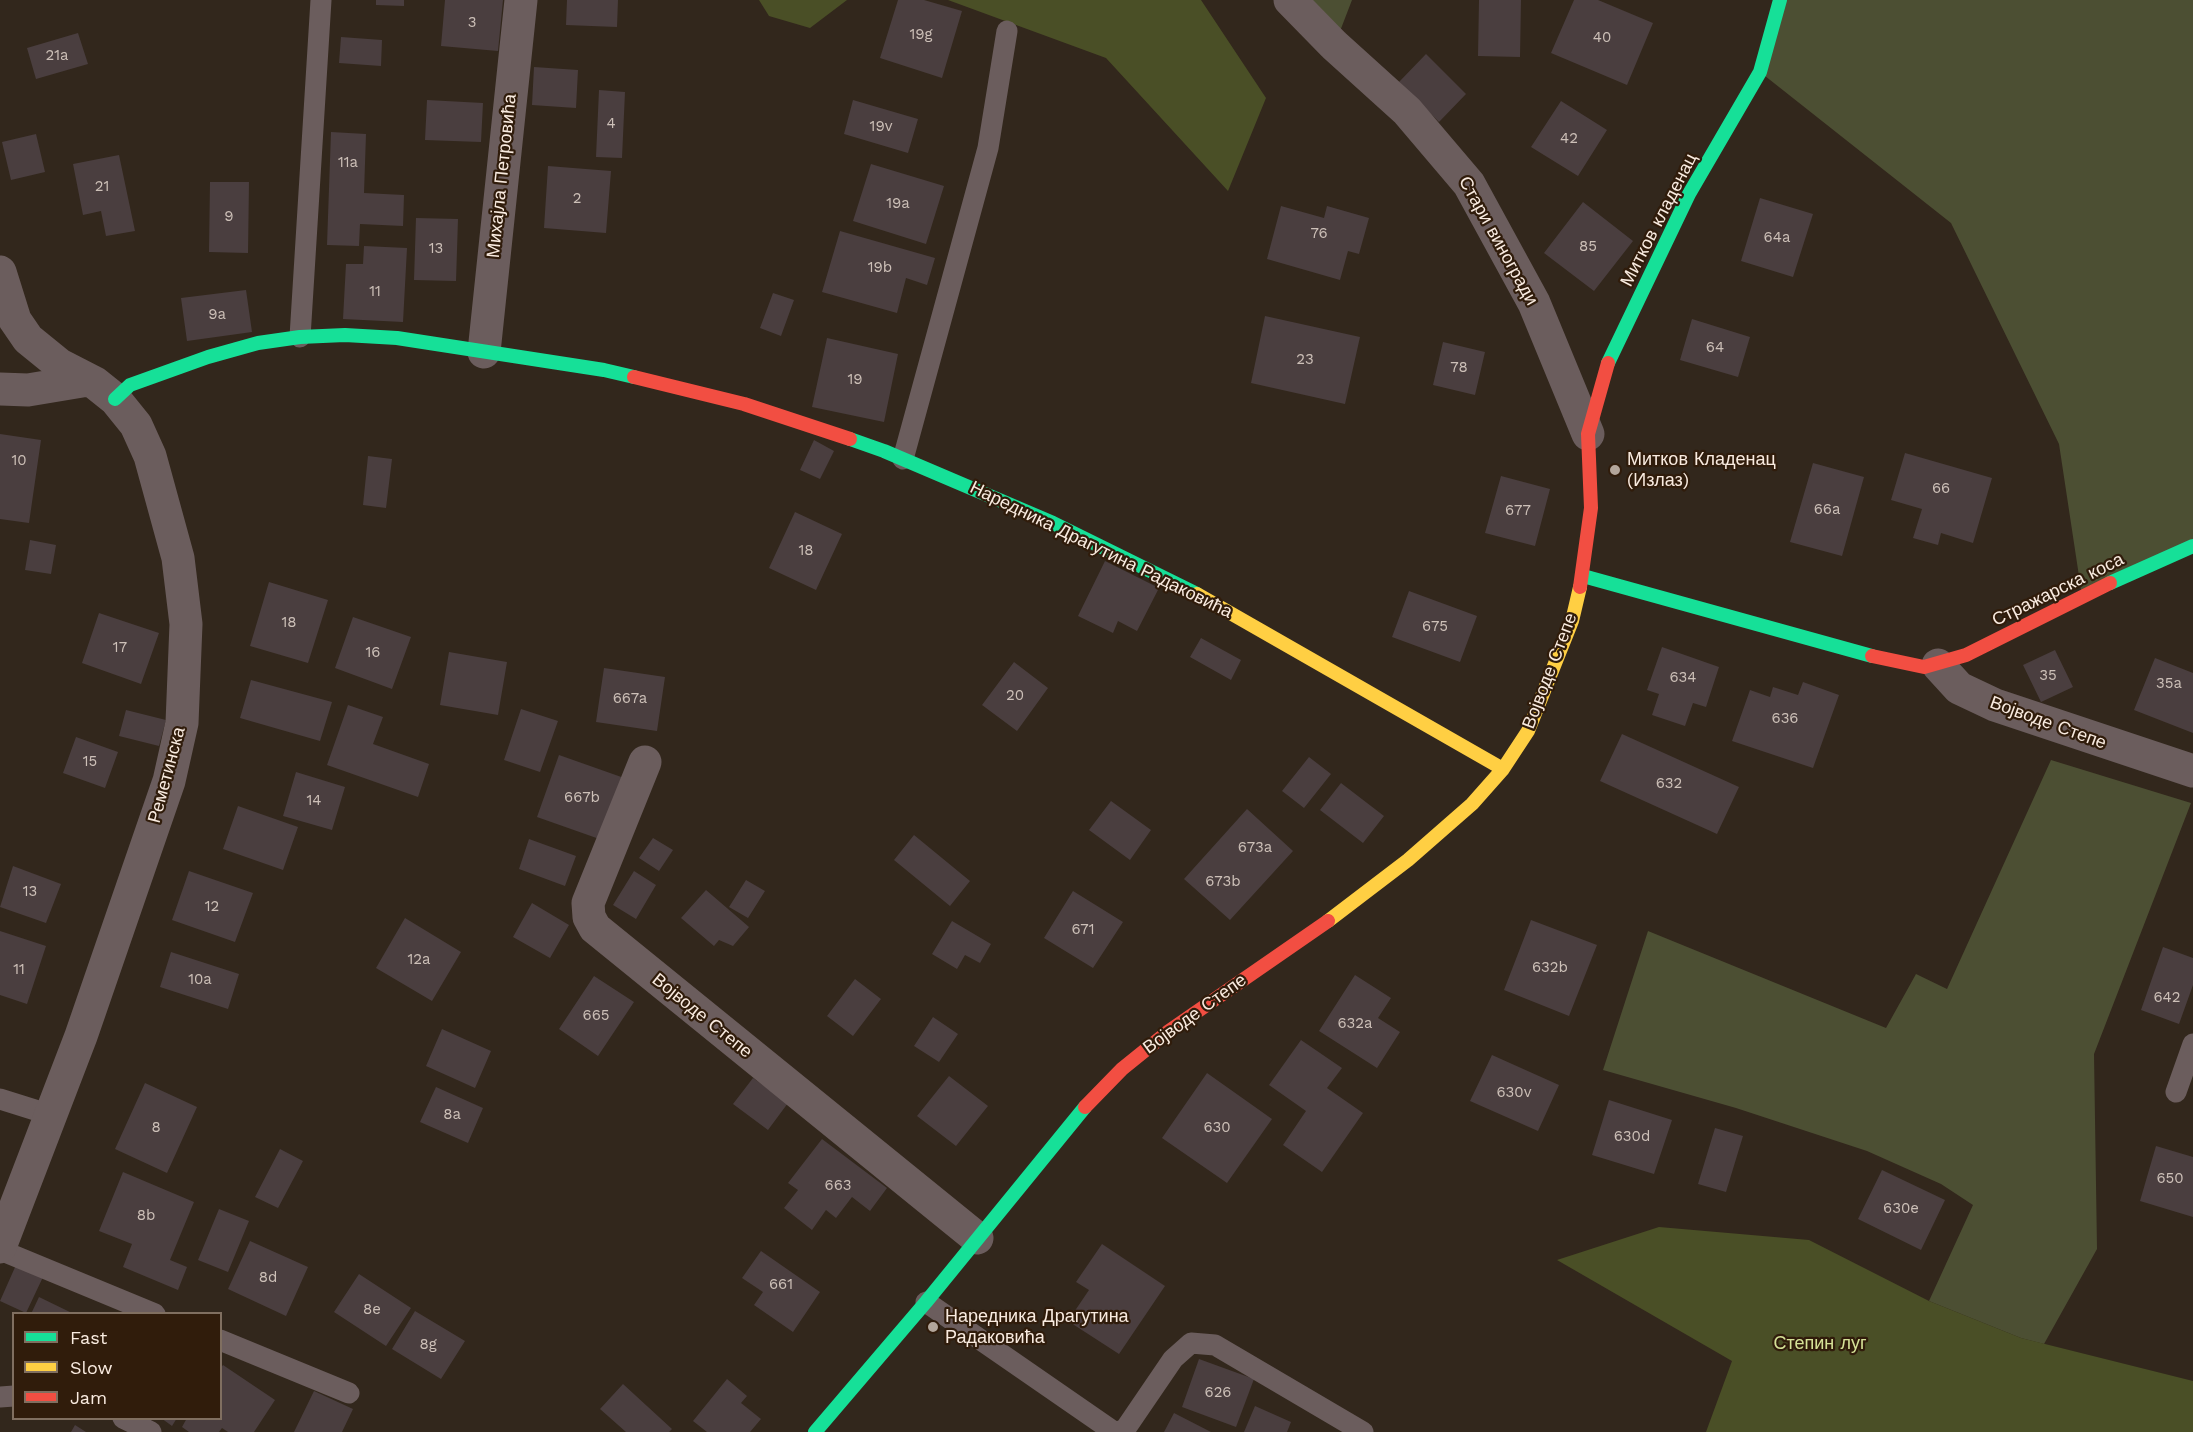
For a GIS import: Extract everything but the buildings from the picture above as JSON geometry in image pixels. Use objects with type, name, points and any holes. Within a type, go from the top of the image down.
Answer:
[{"type":"street","name":"Михајла Петровића","points":[[484,352],[521,0]]},
{"type":"street","name":"Стари виногради","points":[[1290,0],[1334,45],[1407,111],[1469,184],[1534,303],[1589,448],[1591,508],[1583,576]]},
{"type":"street","name":"Митков кладенац","points":[[1589,448],[1606,367],[1689,194],[1760,72],[1780,0]]},
{"type":"street","name":"Реметинска","points":[[0,272],[15,320],[28,339],[60,365],[116,399],[136,425],[150,456],[178,558],[186,624],[182,723],[170,781],[120,929],[0,1249]]},
{"type":"street","name":"Наредника Драгутина Радаковића","points":[[116,399],[130,385],[208,357],[258,343],[300,336],[345,335],[397,338],[604,370],[744,404],[903,459],[1053,523],[1219,605],[1503,769]]},
{"type":"street","points":[[0,389],[28,390],[88,380]]},
{"type":"street","name":"Стражарска коса","points":[[1938,665],[1966,655],[2082,596],[2193,546]]},
{"type":"street","points":[[1583,576],[1860,654],[1904,665],[1938,665]]},
{"type":"street","name":"Војводе Степе","points":[[815,1432],[926,1302],[1070,1122],[1122,1069],[1169,1030],[1305,937],[1408,860],[1472,804],[1503,769],[1528,730],[1546,691],[1572,621],[1583,576]]},
{"type":"street","name":"Војводе Степе","points":[[1938,665],[1959,688],[1995,705],[2193,771]]},
{"type":"street","name":"Војводе Степе","points":[[645,762],[588,903],[589,917],[595,928],[976,1238]]},
{"type":"lane","points":[[300,336],[321,0]]},
{"type":"lane","points":[[903,459],[988,148],[1007,31]]},
{"type":"lane","points":[[2176,1092],[2193,1044]]},
{"type":"lane","points":[[0,1099],[51,1115]]},
{"type":"lane","points":[[0,1249],[150,1312]]},
{"type":"lane","points":[[926,1302],[1114,1432]]},
{"type":"lane","points":[[222,1341],[349,1393]]},
{"type":"lane","points":[[1119,1432],[1126,1428],[1173,1359],[1191,1343],[1215,1345],[1363,1432]]},
{"type":"lane","points":[[125,1420],[151,1432]]},
{"type":"green space","points":[[759,0],[847,0],[810,28],[769,16]]},
{"type":"green space","points":[[948,0],[1201,0],[1266,98],[1228,191],[1106,58]]},
{"type":"green space","points":[[1302,0],[1352,0],[1337,39]]},
{"type":"green space","points":[[1780,0],[2193,0],[2193,546],[2082,596],[2059,444],[1951,223],[1760,72]]},
{"type":"green space","points":[[2051,760],[2191,803],[2094,1054],[2097,1249],[2044,1344],[2021,1338],[1929,1301],[1973,1205],[1941,1184],[1867,1151],[1736,1108],[1603,1070],[1648,931],[1886,1028],[1916,974],[1947,989]]},
{"type":"green space","name":"Степин луг","points":[[1659,1227],[1809,1240],[1929,1301],[2021,1338],[2193,1381],[2193,1432],[1706,1432],[1732,1361],[1557,1260]]},
{"type":"traffic: fast","points":[[1608,363],[1689,194],[1760,72],[1780,0]]},
{"type":"traffic: fast","points":[[115,399],[130,385],[208,357],[258,343],[300,337],[345,335],[397,338],[604,370],[634,377]]},
{"type":"traffic: fast","points":[[850,439],[884,451],[1053,523],[1197,594]]},
{"type":"traffic: fast","points":[[2110,583],[2193,546]]},
{"type":"traffic: fast","points":[[1583,576],[1872,656]]},
{"type":"traffic: fast","points":[[815,1432],[926,1302],[1085,1107]]},
{"type":"traffic: slow","points":[[1328,921],[1408,860],[1472,804],[1503,769],[1528,731],[1572,621],[1580,587]]},
{"type":"traffic: slow","points":[[1197,594],[1503,769]]},
{"type":"traffic: jam","points":[[1580,587],[1591,508],[1588,434],[1608,363]]},
{"type":"traffic: jam","points":[[634,377],[744,404],[850,439]]},
{"type":"traffic: jam","points":[[1872,656],[1924,667],[1966,655],[2110,583]]},
{"type":"traffic: jam","points":[[1085,1107],[1122,1069],[1169,1031],[1328,921]]},
{"type":"place","name":"Митков Кладенац (Излаз)","points":[[1615,470]]},
{"type":"place","name":"Наредника Драгутина Радаковића","points":[[933,1327]]}]
